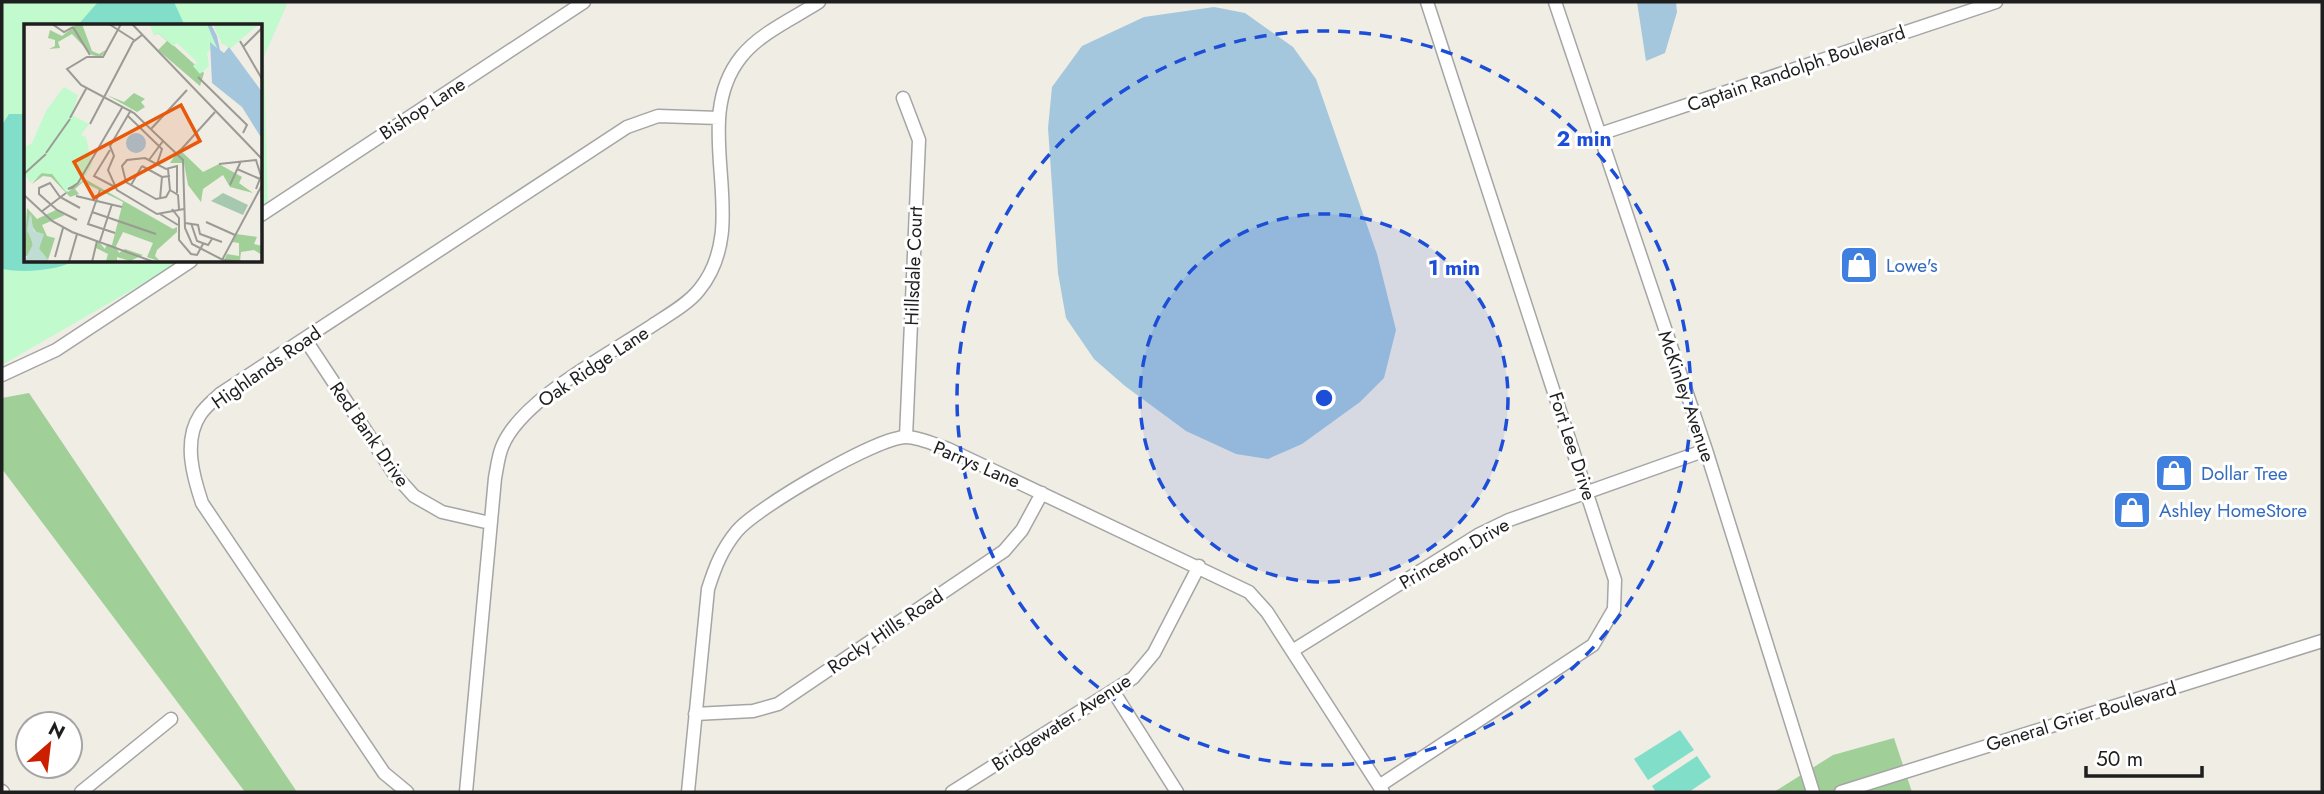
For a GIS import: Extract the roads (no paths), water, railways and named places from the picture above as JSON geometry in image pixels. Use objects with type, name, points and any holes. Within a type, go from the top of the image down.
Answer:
[{"type":"street","name":"Bishop Lane","points":[[262,214],[584,2]]},
{"type":"street","name":"Oak Ridge Lane","points":[[466,792],[490,523],[502,446],[519,419],[541,399],[670,314],[698,291],[718,262],[724,232],[719,118],[723,87],[742,55],[819,2]]},
{"type":"street","name":"Fort Lee Drive","points":[[1381,789],[1593,645],[1602,634],[1614,609],[1615,580],[1588,491],[1427,2]]},
{"type":"street","name":"McKinley Avenue","points":[[1555,2],[1597,135],[1706,450],[1813,792]]},
{"type":"street","name":"Captain Randolph Boulevard","points":[[1597,135],[1996,2]]},
{"type":"street","name":"Hillsdale Court","points":[[904,98],[919,140],[906,437]]},
{"type":"street","name":"Highlands Road","points":[[407,792],[384,773],[202,503],[192,476],[191,445],[200,415],[220,394],[627,127],[658,116],[719,118]]},
{"type":"street","points":[[2,375],[56,350],[189,262]]},
{"type":"street","name":"Red Bank Drive","points":[[305,339],[395,475],[414,496],[442,512],[490,523]]},
{"type":"street","name":"Parrys Lane","points":[[906,437],[948,449],[1249,592],[1292,651],[1381,789]]},
{"type":"street","points":[[688,792],[708,589],[718,558],[738,529],[763,509],[859,453],[906,437]]},
{"type":"street","name":"Princeton Drive","points":[[1292,651],[1478,535],[1509,520],[1706,450]]},
{"type":"street","name":"Rocky Hills Road","points":[[695,714],[753,711],[778,704],[1004,551],[1022,530],[1042,493]]},
{"type":"street","name":"Bridgewater Avenue","points":[[952,792],[1133,678],[1154,653],[1199,566]]},
{"type":"street","name":"General Grier Boulevard","points":[[1841,792],[2322,641]]},
{"type":"street","points":[[1113,691],[1177,792]]},
{"type":"street","points":[[81,792],[171,719]]},
{"type":"water","points":[[1637,2],[1676,2],[1677,12],[1665,53],[1646,61]]},
{"type":"water","points":[[1214,7],[1245,13],[1293,47],[1316,79],[1377,254],[1396,330],[1384,378],[1360,402],[1302,444],[1268,459],[1236,454],[1186,431],[1125,386],[1094,359],[1066,318],[1058,273],[1048,128],[1052,87],[1082,46],[1144,17]]},
{"type":"place","name":"Lowe's","points":[[1859,265]]},
{"type":"place","name":"Dollar Tree","points":[[2174,473]]},
{"type":"place","name":"Ashley HomeStore","points":[[2132,510]]}]
